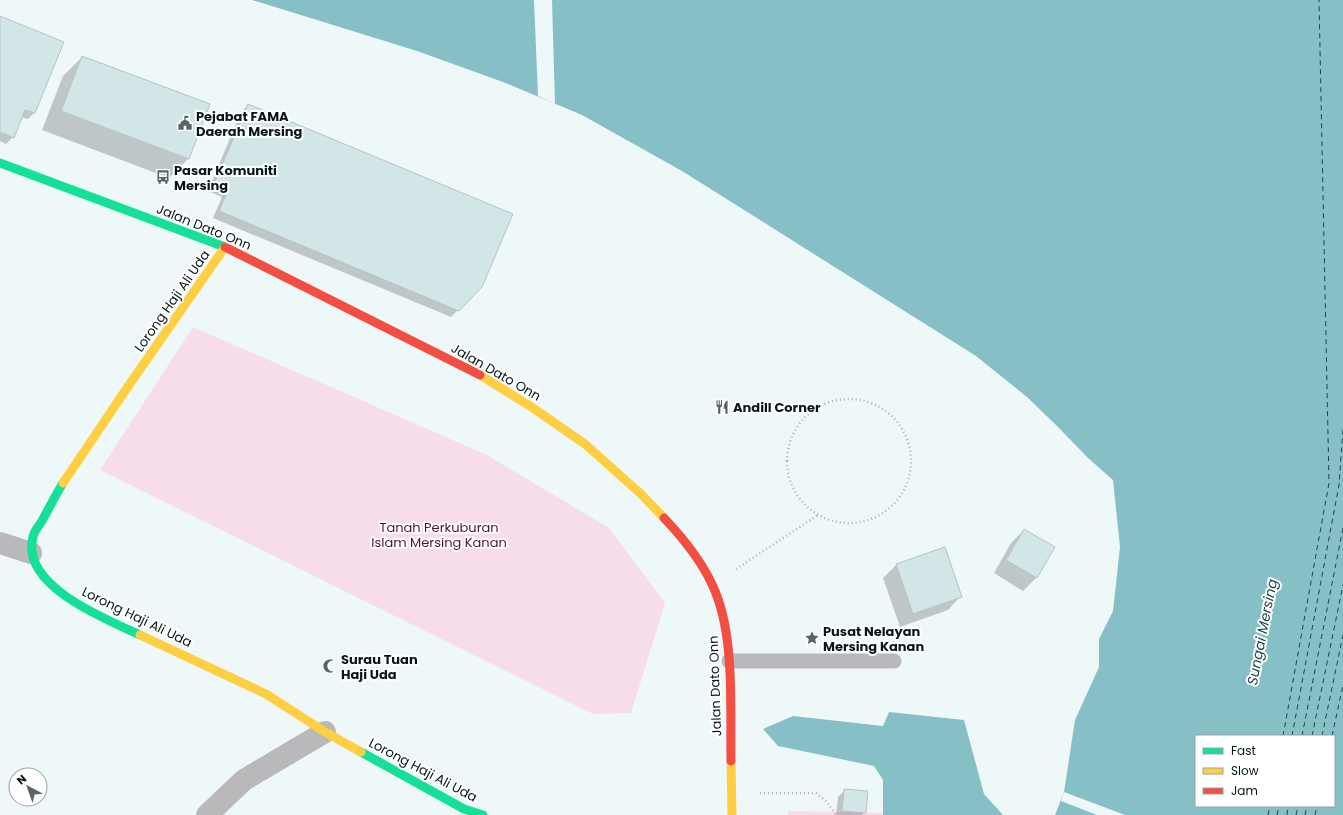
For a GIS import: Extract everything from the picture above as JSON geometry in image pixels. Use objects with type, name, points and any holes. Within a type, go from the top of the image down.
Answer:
[{"type":"main road","name":"Jalan Dato Onn","points":[[0,163],[225,247],[474,371],[530,406],[585,444],[641,494],[679,534],[702,566],[715,590],[724,619],[729,661],[732,815]]},
{"type":"main road","name":"Lorong Haji Ali Uda","points":[[225,247],[62,485],[33,536],[31,553],[37,567],[47,580],[62,594],[85,609],[266,694],[324,732],[464,809],[484,815]]},
{"type":"street","points":[[0,543],[31,553]]},
{"type":"street","points":[[207,815],[244,780],[324,732]]},
{"type":"lane","points":[[729,661],[894,661]]},
{"type":"path","points":[[851,398],[872,403],[889,413],[902,429],[909,448],[911,468],[905,487],[893,504],[877,516],[857,522],[837,522],[818,515],[802,502],[791,485],[786,464],[788,444],[797,425],[812,410],[831,401],[851,398]]},
{"type":"path","points":[[712,585],[818,515]]},
{"type":"path","points":[[731,793],[816,793],[827,802],[836,815]]},
{"type":"green space","name":"Tanah Perkuburan Islam Mersing Kanan","points":[[193,327],[487,455],[609,528],[665,603],[631,713],[593,714],[100,470]]},
{"type":"green space","points":[[788,811],[883,813],[883,815],[788,815]]},
{"type":"water","name":"Sungai Mersing","points":[[252,0],[1343,0],[1343,815],[1055,815],[1064,792],[1075,720],[1099,667],[1099,639],[1113,611],[1120,547],[1113,480],[1088,458],[1027,397],[976,356],[682,171],[582,115],[503,82],[417,51]]},
{"type":"water","points":[[889,712],[964,720],[984,794],[1003,815],[883,815],[883,780],[874,766],[778,746],[763,729],[793,716],[883,726]]},
{"type":"pier","points":[[534,0],[552,0],[555,104],[538,96]]},
{"type":"pier","points":[[1064,792],[1125,815],[1097,815],[1061,801]]},
{"type":"building","points":[[0,16],[64,42],[35,113],[25,110],[14,138],[0,132]]},
{"type":"building","points":[[82,56],[210,104],[189,159],[61,111]]},
{"type":"building","points":[[248,104],[513,214],[482,287],[459,311],[219,211],[228,190],[214,184]]},
{"type":"building","points":[[1024,529],[1055,547],[1037,578],[1006,560]]},
{"type":"building","points":[[945,547],[962,597],[913,614],[896,564]]},
{"type":"building","points":[[844,789],[868,791],[866,813],[842,811]]},
{"type":"ferry route","points":[[1283,735],[1329,483],[1319,0]]},
{"type":"ferry route","points":[[1292,735],[1339,485],[1343,429]]},
{"type":"ferry route","points":[[1302,735],[1343,528]]},
{"type":"ferry route","points":[[1312,735],[1343,585]]},
{"type":"ferry route","points":[[1322,735],[1343,635]]},
{"type":"ferry route","points":[[1332,735],[1343,685]]},
{"type":"ferry route","points":[[1268,815],[1270,807]]},
{"type":"ferry route","points":[[1277,815],[1279,807]]},
{"type":"ferry route","points":[[1287,815],[1288,807]]},
{"type":"ferry route","points":[[1296,815],[1298,807]]},
{"type":"ferry route","points":[[1305,815],[1307,807]]},
{"type":"ferry route","points":[[1315,815],[1317,807]]},
{"type":"traffic: fast","points":[[0,163],[225,247]]},
{"type":"traffic: fast","points":[[63,483],[33,537],[32,555],[39,571],[52,585],[69,598],[107,620],[140,635]]},
{"type":"traffic: fast","points":[[361,752],[464,809],[483,815]]},
{"type":"traffic: slow","points":[[63,483],[225,247]]},
{"type":"traffic: slow","points":[[480,375],[530,406],[585,444],[641,494],[664,518]]},
{"type":"traffic: slow","points":[[140,635],[266,694],[325,732],[361,752]]},
{"type":"traffic: slow","points":[[731,761],[732,815]]},
{"type":"traffic: jam","points":[[225,247],[480,375]]},
{"type":"traffic: jam","points":[[664,518],[686,543],[705,571],[715,591],[721,610],[729,652],[731,761]]},
{"type":"place","name":"Pejabat FAMA Daerah Mersing","points":[[185,123]]},
{"type":"place","name":"Pasar Komuniti Mersing","points":[[163,177]]},
{"type":"place","name":"Andill Corner","points":[[722,407]]},
{"type":"place","name":"Pusat Nelayan Mersing Kanan","points":[[812,638]]},
{"type":"place","name":"Surau Tuan Haji Uda","points":[[330,666]]}]
